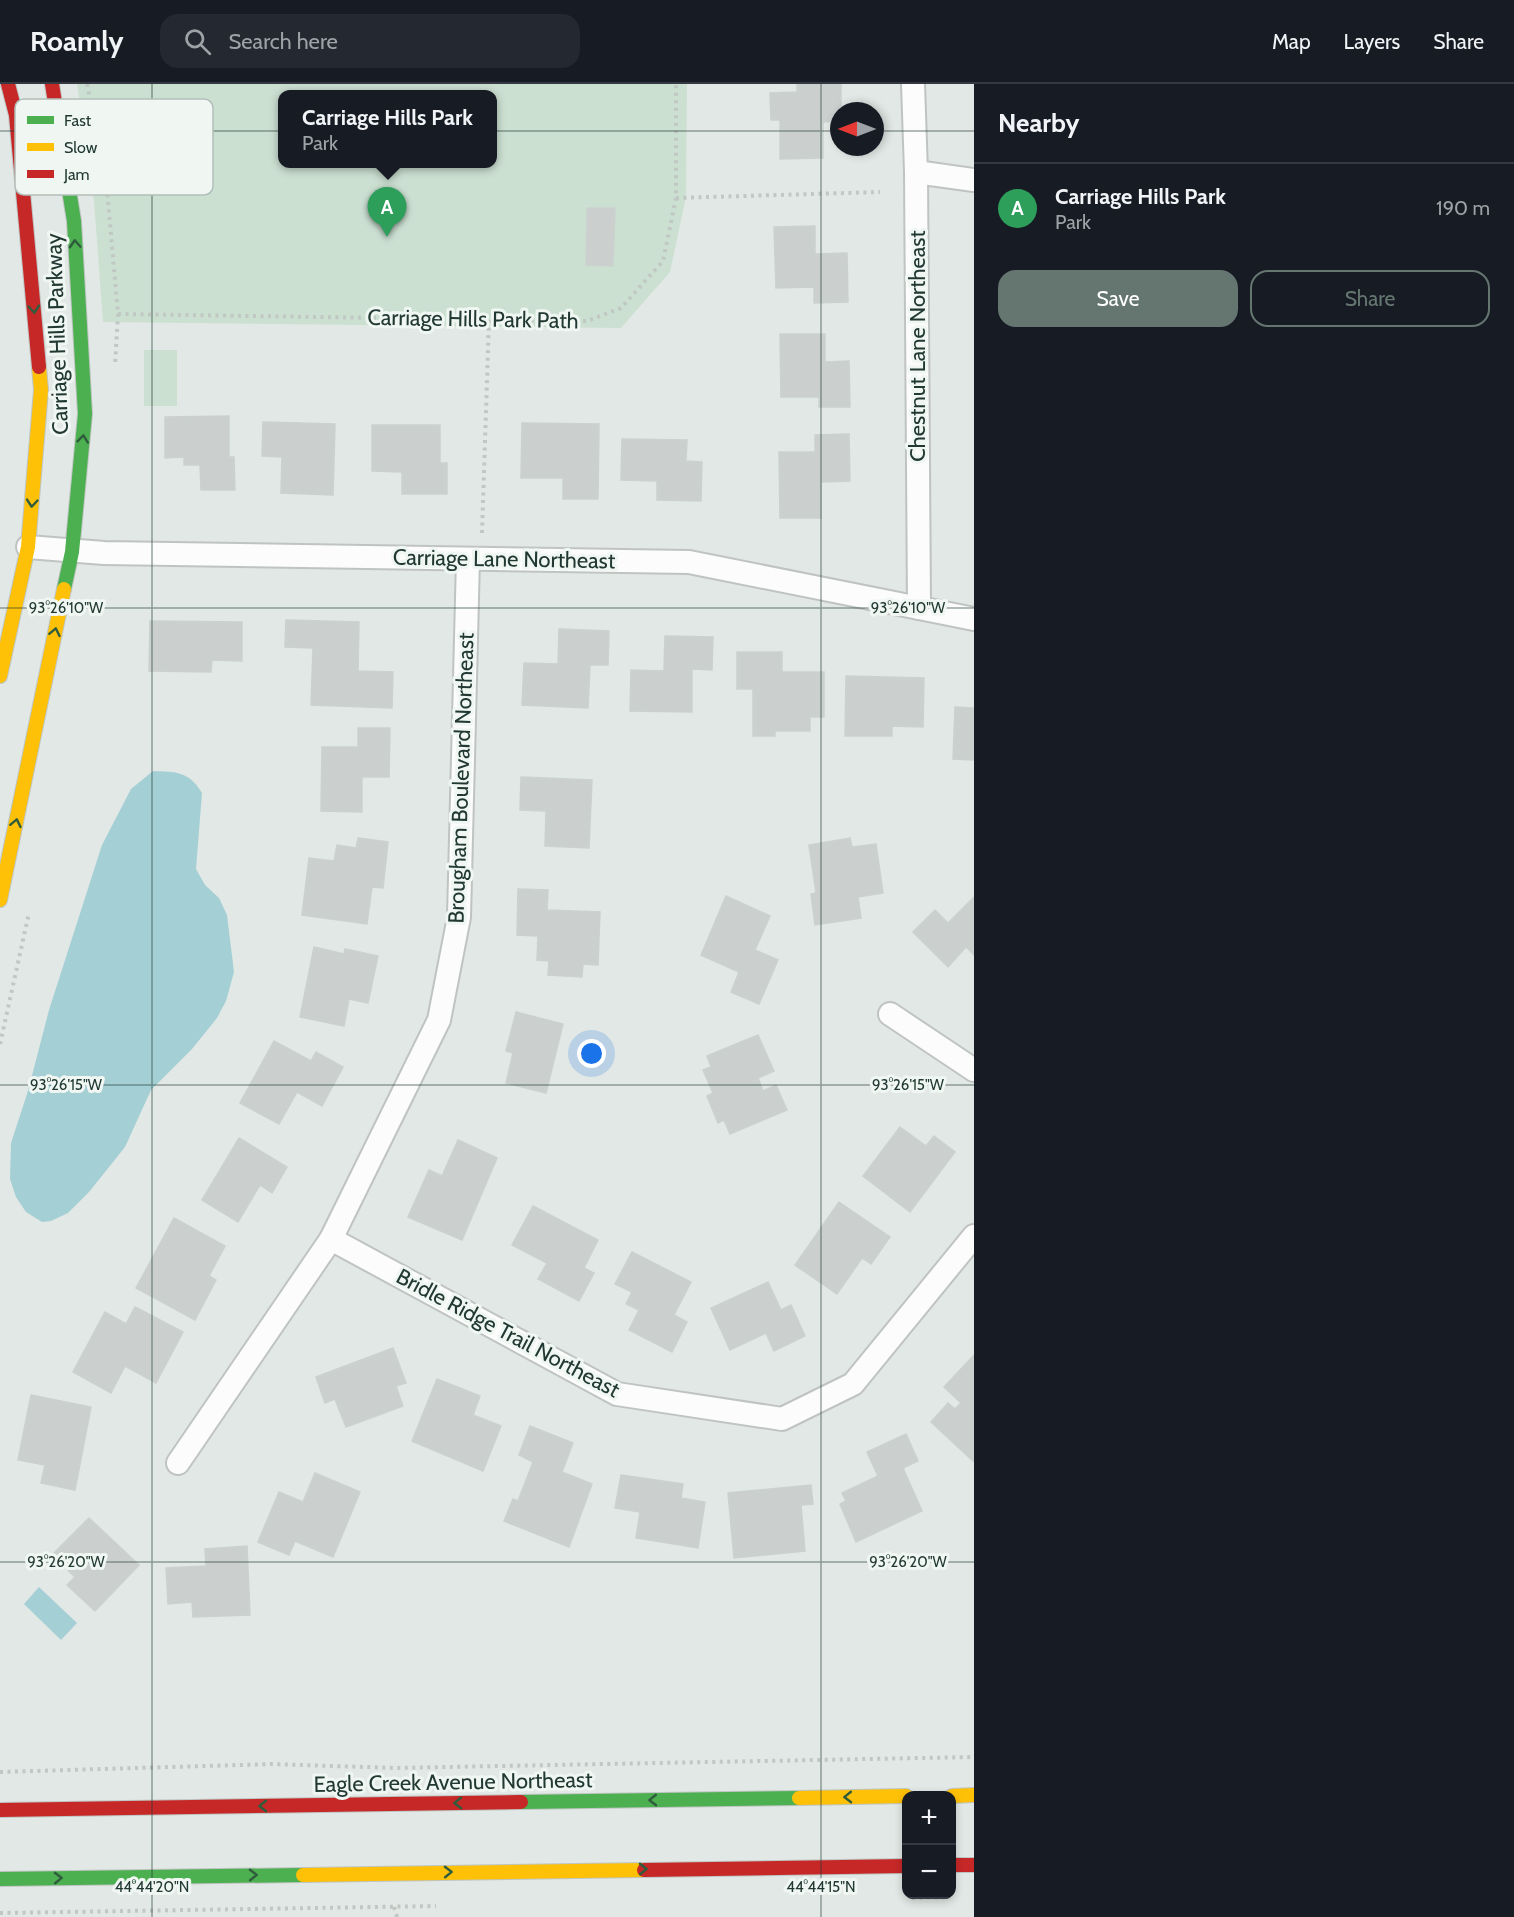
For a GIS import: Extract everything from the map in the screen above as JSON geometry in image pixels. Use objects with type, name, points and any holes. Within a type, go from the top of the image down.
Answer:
[{"type":"main road","name":"Carriage Hills Parkway","points":[[8,84],[15,111]]},
{"type":"main road","name":"Carriage Hills Parkway","points":[[52,84],[54,99]]},
{"type":"main road","name":"Carriage Hills Parkway","points":[[0,676],[28,547],[41,390],[23,195]]},
{"type":"main road","name":"Carriage Hills Parkway","points":[[0,900],[72,552],[85,414],[74,221],[70,195]]},
{"type":"main road","name":"Eagle Creek Avenue Northeast","points":[[0,1810],[902,1796]]},
{"type":"main road","points":[[956,1796],[974,1796]]},
{"type":"main road","points":[[956,1865],[974,1864]]},
{"type":"main road","points":[[0,1879],[902,1866]]},
{"type":"street","name":"Chestnut Lane Northeast","points":[[913,84],[916,172],[919,608]]},
{"type":"street","points":[[916,172],[974,180]]},
{"type":"street","name":"Carriage Lane Northeast","points":[[28,547],[72,552],[689,562],[974,619]]},
{"type":"street","name":"Brougham Boulevard Northeast","points":[[178,1463],[331,1239],[440,1020],[459,917],[468,559]]},
{"type":"street","points":[[890,1014],[974,1070]]},
{"type":"street","name":"Bridle Ridge Trail Northeast","points":[[331,1239],[617,1394],[782,1419],[853,1384],[974,1236]]},
{"type":"path","name":"Carriage Hills Park Path","points":[[117,315],[587,321],[621,308],[663,261],[676,198],[676,84]]},
{"type":"path","points":[[676,198],[880,192]]},
{"type":"path","points":[[482,533],[489,320]]},
{"type":"path","points":[[0,1772],[273,1764],[394,1768],[974,1758]]},
{"type":"path","points":[[394,1906],[396,1917]]},
{"type":"green space","points":[[77,84],[687,84],[686,197],[670,272],[621,328],[103,322],[93,195],[213,195],[213,99],[79,99]]},
{"type":"green space","points":[[144,350],[177,350],[177,406],[144,406]]},
{"type":"water","points":[[153,771],[181,774],[192,780],[202,793],[196,869],[205,885],[219,898],[227,915],[234,972],[226,1001],[217,1018],[192,1049],[151,1090],[125,1147],[89,1192],[68,1213],[51,1221],[42,1222],[26,1212],[16,1197],[10,1179],[11,1143],[28,1091],[49,1010],[102,845],[131,789]]},
{"type":"water","points":[[39,1587],[77,1623],[61,1640],[24,1604]]},
{"type":"building","points":[[797,84],[841,84],[841,102],[830,102],[830,122],[823,122],[823,158],[780,159],[780,120],[771,120],[770,93],[797,92]]},
{"type":"building","points":[[587,208],[615,208],[613,266],[586,265]]},
{"type":"building","points":[[815,226],[815,254],[847,253],[848,302],[814,303],[814,287],[776,288],[774,227]]},
{"type":"building","points":[[780,334],[825,334],[825,362],[849,361],[850,407],[819,407],[819,397],[781,397]]},
{"type":"building","points":[[229,416],[229,457],[234,457],[235,490],[201,490],[200,465],[184,465],[184,457],[165,458],[165,417]]},
{"type":"building","points":[[263,422],[335,424],[333,495],[281,493],[282,457],[262,456]]},
{"type":"building","points":[[522,423],[599,424],[598,499],[563,499],[563,478],[521,478]]},
{"type":"building","points":[[372,425],[440,425],[440,463],[447,463],[447,494],[402,494],[402,472],[372,471]]},
{"type":"building","points":[[849,434],[850,481],[821,482],[821,518],[780,518],[779,452],[815,452],[815,435]]},
{"type":"building","points":[[622,439],[687,440],[686,461],[702,462],[701,501],[657,500],[657,481],[621,480]]},
{"type":"building","points":[[286,620],[359,622],[358,671],[393,672],[392,708],[311,705],[313,648],[285,647]]},
{"type":"building","points":[[150,621],[242,622],[242,661],[212,660],[211,672],[149,671]]},
{"type":"building","points":[[559,629],[609,631],[608,665],[590,665],[588,708],[522,705],[524,663],[558,664]]},
{"type":"building","points":[[665,636],[713,637],[712,670],[692,669],[692,712],[630,711],[631,670],[664,671]]},
{"type":"building","points":[[737,652],[782,652],[782,672],[824,672],[824,717],[810,717],[810,731],[775,731],[775,736],[753,736],[753,689],[737,689]]},
{"type":"building","points":[[846,676],[924,678],[923,727],[892,726],[892,736],[845,736]]},
{"type":"building","points":[[955,707],[974,708],[974,760],[953,759]]},
{"type":"building","points":[[358,728],[390,728],[389,777],[362,777],[362,812],[321,811],[322,747],[358,747]]},
{"type":"building","points":[[521,777],[592,780],[589,848],[545,846],[546,811],[520,810]]},
{"type":"building","points":[[358,838],[388,842],[383,888],[372,887],[367,924],[302,915],[309,858],[334,861],[337,845],[356,848]]},
{"type":"building","points":[[850,838],[852,847],[876,844],[883,893],[858,897],[861,918],[815,925],[811,894],[816,893],[809,845]]},
{"type":"building","points":[[518,889],[548,890],[547,910],[600,912],[598,965],[583,964],[582,977],[548,975],[549,961],[537,960],[538,936],[517,935]]},
{"type":"building","points":[[726,896],[770,916],[755,950],[778,960],[759,1004],[731,992],[739,972],[701,955]]},
{"type":"building","points":[[974,897],[974,955],[966,947],[948,967],[913,932],[935,910],[948,923]]},
{"type":"building","points":[[314,947],[344,954],[345,949],[378,956],[368,1003],[349,999],[344,1026],[300,1017]]},
{"type":"building","points":[[516,1012],[563,1024],[546,1093],[506,1083],[513,1053],[506,1051]]},
{"type":"building","points":[[758,1035],[774,1071],[758,1078],[763,1091],[776,1085],[787,1110],[730,1134],[724,1120],[718,1123],[707,1096],[713,1093],[703,1070],[711,1067],[707,1056]]},
{"type":"building","points":[[274,1041],[311,1061],[316,1052],[343,1067],[322,1106],[297,1092],[279,1124],[240,1103]]},
{"type":"building","points":[[900,1127],[926,1146],[934,1136],[955,1152],[910,1212],[863,1176]]},
{"type":"building","points":[[239,1138],[287,1167],[272,1193],[260,1185],[238,1222],[202,1200]]},
{"type":"building","points":[[458,1140],[497,1158],[462,1240],[408,1217],[429,1170],[442,1176]]},
{"type":"building","points":[[839,1202],[890,1237],[871,1264],[862,1258],[837,1294],[795,1265]]},
{"type":"building","points":[[533,1206],[598,1240],[584,1268],[594,1273],[579,1301],[538,1279],[547,1263],[512,1245]]},
{"type":"building","points":[[174,1218],[225,1246],[209,1276],[216,1280],[195,1320],[136,1288]]},
{"type":"building","points":[[632,1252],[691,1282],[674,1315],[687,1322],[672,1352],[629,1330],[639,1310],[626,1304],[632,1292],[615,1284]]},
{"type":"building","points":[[768,1282],[781,1310],[791,1305],[805,1336],[774,1351],[766,1333],[730,1350],[711,1308]]},
{"type":"building","points":[[135,1307],[183,1332],[156,1383],[125,1366],[111,1393],[73,1372],[105,1312],[126,1324]]},
{"type":"building","points":[[393,1348],[406,1383],[396,1386],[403,1406],[346,1427],[335,1399],[325,1403],[316,1377]]},
{"type":"building","points":[[974,1355],[973,1461],[931,1422],[948,1403],[955,1409],[961,1403],[944,1387]]},
{"type":"building","points":[[437,1379],[480,1396],[473,1415],[501,1426],[483,1471],[412,1441]]},
{"type":"building","points":[[31,1395],[91,1407],[75,1490],[41,1483],[45,1465],[18,1460]]},
{"type":"building","points":[[530,1426],[573,1443],[562,1472],[592,1484],[569,1547],[504,1521],[513,1499],[518,1501],[533,1462],[519,1455]]},
{"type":"building","points":[[906,1434],[918,1461],[903,1468],[922,1511],[856,1542],[840,1504],[846,1501],[842,1493],[878,1476],[867,1452]]},
{"type":"building","points":[[315,1473],[360,1492],[333,1557],[295,1541],[289,1555],[258,1542],[279,1492],[303,1502]]},
{"type":"building","points":[[621,1475],[683,1484],[681,1498],[705,1502],[698,1548],[636,1538],[640,1512],[615,1508]]},
{"type":"building","points":[[811,1485],[813,1504],[801,1505],[805,1551],[734,1558],[728,1493]]},
{"type":"building","points":[[89,1518],[139,1565],[95,1611],[67,1585],[75,1577],[52,1555]]},
{"type":"building","points":[[247,1546],[250,1615],[193,1617],[192,1602],[168,1604],[166,1568],[206,1566],[205,1549]]},
{"type":"traffic: fast","points":[[64,589],[72,552],[85,414],[74,221],[70,195]]},
{"type":"traffic: fast","points":[[521,1802],[799,1798]]},
{"type":"traffic: fast","points":[[0,1879],[303,1875]]},
{"type":"traffic: slow","points":[[0,676],[28,547],[41,390],[39,367]]},
{"type":"traffic: slow","points":[[0,900],[64,589]]},
{"type":"traffic: slow","points":[[956,1796],[974,1795]]},
{"type":"traffic: slow","points":[[799,1798],[902,1796]]},
{"type":"traffic: slow","points":[[303,1875],[644,1870]]},
{"type":"traffic: jam","points":[[8,84],[15,111]]},
{"type":"traffic: jam","points":[[52,84],[54,99]]},
{"type":"traffic: jam","points":[[23,195],[39,367]]},
{"type":"traffic: jam","points":[[0,1810],[521,1802]]},
{"type":"traffic: jam","points":[[956,1865],[974,1865]]},
{"type":"traffic: jam","points":[[644,1870],[902,1866]]},
{"type":"place","name":"Carriage Hills Park","points":[[387,237]]}]
